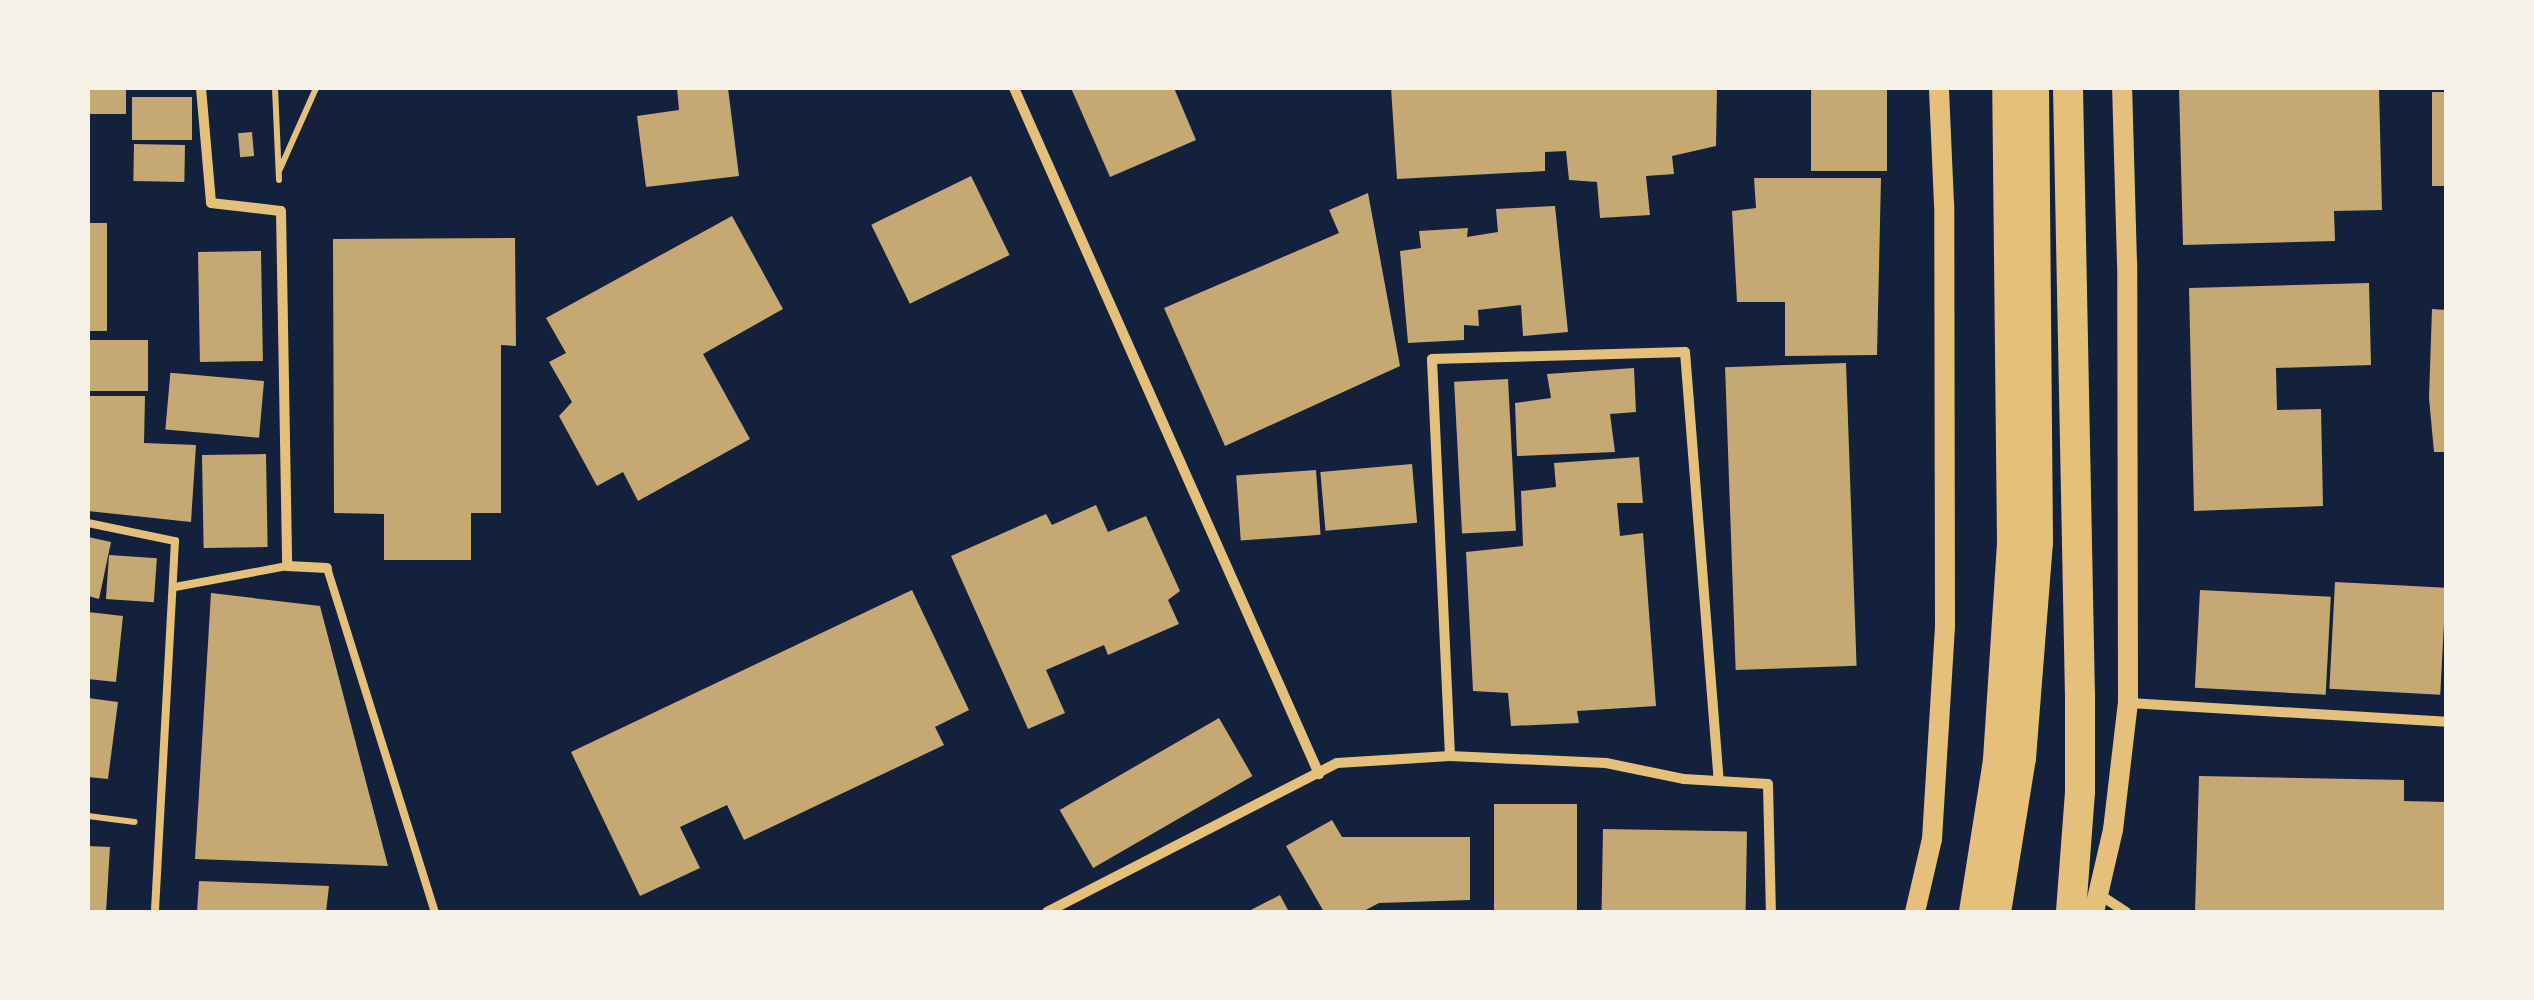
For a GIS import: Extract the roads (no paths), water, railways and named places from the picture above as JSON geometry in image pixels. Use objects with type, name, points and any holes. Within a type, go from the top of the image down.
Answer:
[{"type":"highway","points":[[1974,912],[1998,760],[2010,602],[2007,88]]},
{"type":"highway","points":[[1996,912],[2021,758],[2038,542],[2034,88]]},
{"type":"highway","points":[[2068,88],[2080,792],[2071,912]]},
{"type":"main road","points":[[1915,912],[1932,839],[1945,627],[1940,88]]},
{"type":"main road","points":[[2097,904],[2113,830],[2128,703],[2127,263],[2122,88]]},
{"type":"street","points":[[201,88],[211,203],[280,211],[287,566],[327,568]]},
{"type":"street","points":[[1014,88],[1319,774]]},
{"type":"street","points":[[1450,756],[1432,360],[1685,352],[1719,781]]},
{"type":"street","points":[[2128,703],[2446,722]]},
{"type":"street","points":[[1047,912],[1337,763],[1450,756],[1606,763],[1684,779],[1768,784],[1771,912]]},
{"type":"street","points":[[2097,904],[2126,912]]},
{"type":"lane","points":[[88,523],[175,541],[155,912]]},
{"type":"lane","points":[[175,586],[287,566]]},
{"type":"lane","points":[[327,568],[435,912]]}]
